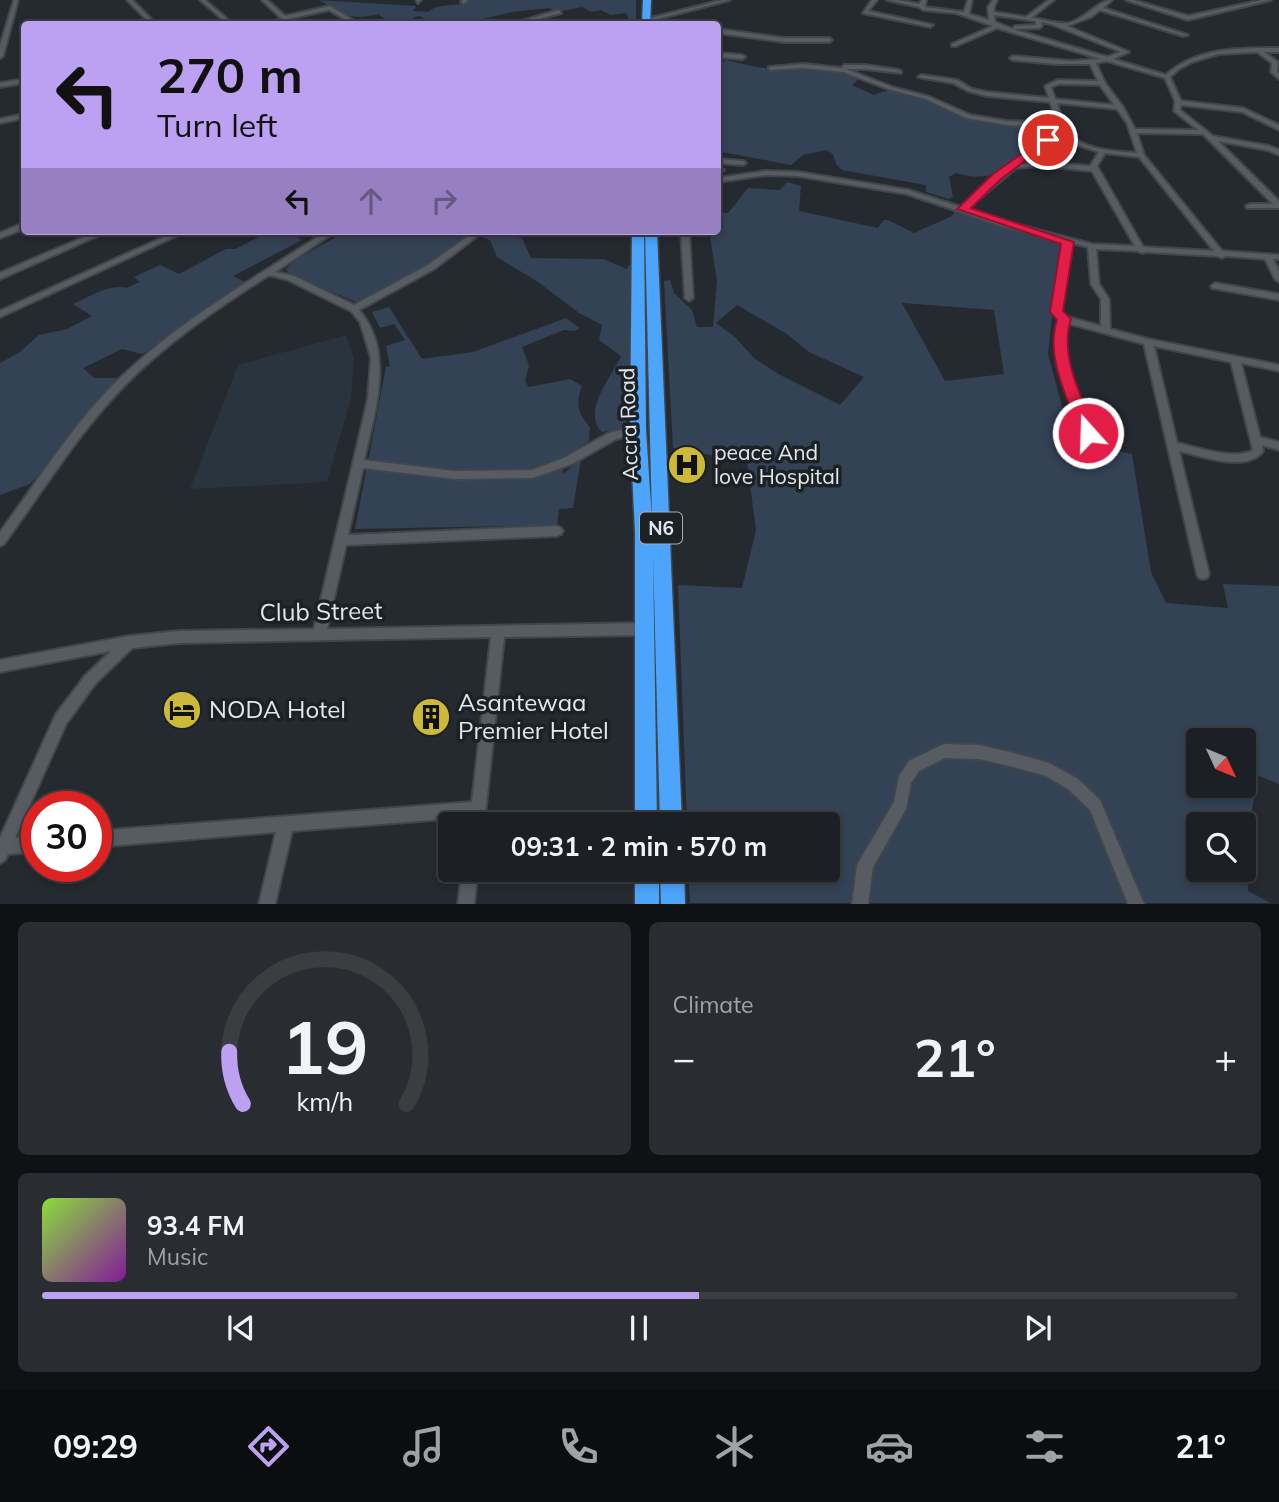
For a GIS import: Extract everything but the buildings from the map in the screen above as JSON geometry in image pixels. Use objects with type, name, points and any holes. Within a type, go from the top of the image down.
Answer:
[{"type":"highway","points":[[638,0],[643,21]]},
{"type":"highway","points":[[644,21],[647,0]]},
{"type":"highway","name":"Accra Road","points":[[638,235],[638,430],[644,532],[646,812]]},
{"type":"highway","name":"Accra Road","points":[[651,235],[654,399],[662,543],[671,812]]},
{"type":"highway","points":[[647,882],[647,904]]},
{"type":"highway","points":[[672,882],[673,904]]},
{"type":"street","points":[[0,56],[16,0]]},
{"type":"street","points":[[129,0],[151,21]]},
{"type":"street","points":[[202,0],[227,21]]},
{"type":"street","points":[[264,0],[286,21],[330,8],[351,21]]},
{"type":"street","points":[[651,21],[728,0]]},
{"type":"street","points":[[875,0],[865,12],[930,25]]},
{"type":"street","points":[[889,0],[922,3],[966,14],[1167,77]]},
{"type":"street","points":[[966,14],[970,0]]},
{"type":"street","points":[[994,24],[992,13],[995,0]]},
{"type":"street","points":[[1029,17],[1052,0]]},
{"type":"street","points":[[992,13],[1070,24],[1110,0]]},
{"type":"street","points":[[1128,0],[1188,18],[1267,1]]},
{"type":"street","points":[[1149,6],[1156,2]]},
{"type":"street","points":[[1098,8],[1185,35]]},
{"type":"street","points":[[526,21],[559,12]]},
{"type":"street","points":[[1005,28],[1039,26],[1038,19]]},
{"type":"street","points":[[1013,58],[1093,64],[1109,61],[1126,52],[1051,22]]},
{"type":"street","points":[[954,45],[994,24]]},
{"type":"street","points":[[0,30],[8,29]]},
{"type":"street","points":[[721,31],[784,40],[829,40]]},
{"type":"street","points":[[1167,77],[1180,66],[1209,55],[1279,50]]},
{"type":"street","points":[[1259,51],[1275,62],[1274,72],[1279,77]]},
{"type":"street","points":[[721,55],[742,57]]},
{"type":"street","points":[[1093,64],[1133,131],[1141,155],[1222,256]]},
{"type":"street","points":[[834,69],[867,65],[875,69],[899,72]]},
{"type":"street","points":[[771,68],[803,66],[852,72],[890,88],[928,97],[968,117],[1062,127]]},
{"type":"street","points":[[921,77],[955,81],[978,92],[1120,107]]},
{"type":"street","points":[[1167,77],[1181,116],[1205,132],[1279,206]]},
{"type":"street","points":[[0,85],[21,82]]},
{"type":"street","points":[[1102,83],[1054,82],[1048,86],[1062,127],[1081,143],[1102,152],[1141,155]]},
{"type":"street","points":[[1178,103],[1243,110],[1279,128]]},
{"type":"street","points":[[0,121],[21,117]]},
{"type":"street","points":[[963,209],[997,176],[1062,127]]},
{"type":"street","points":[[1133,131],[1205,132]]},
{"type":"street","points":[[1211,138],[1269,148],[1279,153]]},
{"type":"street","points":[[1102,152],[1094,161],[1094,169],[1142,251]]},
{"type":"street","points":[[721,161],[743,163]]},
{"type":"street","points":[[1011,167],[1041,164],[1094,169]]},
{"type":"street","points":[[721,180],[766,173],[798,174],[908,191],[1068,242],[1142,251],[1279,257]]},
{"type":"street","points":[[1250,206],[1279,206]]},
{"type":"street","points":[[0,236],[21,227]]},
{"type":"street","points":[[0,276],[96,235]]},
{"type":"street","points":[[0,314],[174,235]]},
{"type":"street","points":[[0,541],[85,423],[122,382],[184,330],[326,235]]},
{"type":"street","points":[[354,309],[431,267],[475,235]]},
{"type":"street","points":[[685,235],[689,298]]},
{"type":"street","points":[[1068,242],[1057,312],[1064,319],[1148,342],[1279,368]]},
{"type":"street","points":[[1092,246],[1095,284],[1105,299],[1106,331]]},
{"type":"street","points":[[1268,257],[1279,279]]},
{"type":"street","points":[[270,273],[320,291],[354,309],[364,321],[372,338],[376,358],[373,399],[319,635]]},
{"type":"street","points":[[1215,286],[1279,297]]},
{"type":"street","points":[[1064,319],[1058,337],[1064,367],[1088,433]]},
{"type":"street","points":[[1148,342],[1203,573]]},
{"type":"street","points":[[1174,446],[1243,458],[1253,456],[1258,451],[1236,360]]},
{"type":"street","points":[[358,464],[456,475],[533,474],[553,468],[613,436],[638,430]]},
{"type":"street","points":[[1256,440],[1279,446]]},
{"type":"street","points":[[342,540],[557,531]]},
{"type":"street","name":"Club Street","points":[[0,666],[129,642],[179,637],[645,629]]},
{"type":"street","points":[[478,812],[498,632]]},
{"type":"street","points":[[2,851],[61,719],[90,680],[129,642]]},
{"type":"street","points":[[860,904],[865,865],[901,804],[904,781],[914,766],[944,751],[979,752],[1010,759],[1049,770],[1073,784],[1095,805],[1136,904]]},
{"type":"street","points":[[112,838],[286,824],[438,818]]},
{"type":"street","points":[[267,904],[286,824]]},
{"type":"street","points":[[2,851],[21,847]]},
{"type":"street","points":[[466,904],[469,882]]},
{"type":"shaded area","points":[[318,0],[416,6],[413,11],[428,12],[469,0],[636,0],[636,21],[630,21],[626,13],[611,15],[601,10],[591,12],[582,7],[557,12],[549,8],[512,12],[475,21],[429,21],[419,16],[406,21],[387,21],[379,14],[353,17]]},
{"type":"shaded area","points":[[726,60],[769,68],[851,73],[860,78],[852,85],[874,95],[885,91],[907,93],[960,116],[1037,124],[1056,129],[1046,139],[1043,138],[1044,131],[1021,129],[1023,136],[1043,142],[1013,165],[993,175],[970,176],[956,173],[949,177],[953,197],[949,199],[926,192],[926,185],[842,170],[836,164],[833,154],[826,150],[803,155],[791,165],[722,152],[721,64]]},
{"type":"shaded area","points":[[787,182],[801,186],[799,211],[878,228],[884,220],[888,220],[914,233],[952,216],[956,209],[1060,242],[1048,354],[1067,425],[1077,444],[1132,454],[1151,572],[1166,603],[1228,608],[1223,584],[1279,586],[1279,784],[1257,775],[1256,782],[1256,728],[1186,728],[1186,798],[1254,798],[1252,812],[1186,812],[1186,882],[1248,882],[1248,891],[1271,903],[690,903],[689,882],[840,882],[840,812],[687,812],[678,585],[742,588],[756,530],[747,462],[673,448],[664,281],[670,280],[674,293],[692,310],[697,327],[713,327],[717,281],[710,235],[721,235],[721,213],[728,213],[748,188],[780,190]],"holes":[[[902,303],[994,310],[1004,374],[945,381]],[[737,305],[787,334],[809,352],[864,377],[840,405],[780,375],[754,358],[735,337],[716,323]]]},
{"type":"shaded area","points":[[263,235],[299,235],[296,237],[302,240],[233,276],[250,284],[167,340],[142,354],[122,349],[83,368],[94,378],[121,378],[83,418],[60,453],[30,484],[0,495],[0,363],[20,352],[39,335],[67,329],[92,316],[73,304],[106,289],[126,288],[140,282],[134,277],[160,265],[179,274],[226,249],[235,249]]},
{"type":"shaded area","points":[[340,235],[472,235],[430,266],[356,302],[289,274],[286,269],[295,260]]},
{"type":"shaded area","points":[[505,235],[522,238],[531,258],[603,259],[627,269],[629,265],[636,265],[635,403],[624,404],[627,428],[602,432],[596,424],[596,404],[621,356],[599,340],[602,325],[579,313],[538,282],[497,257],[490,240],[479,236]]},
{"type":"shaded area","points":[[389,307],[422,359],[473,352],[566,318],[580,328],[575,331],[564,330],[522,347],[529,365],[525,382],[529,387],[570,379],[582,386],[579,408],[590,427],[589,441],[562,458],[563,474],[581,459],[573,508],[559,509],[557,525],[355,529],[386,367],[390,366],[386,346],[405,340],[394,324],[380,328],[372,312]]},
{"type":"shaded area","points":[[346,335],[354,358],[351,398],[327,482],[190,489],[238,365]]},
{"type":"place","name":"peace And love Hospital","points":[[687,465]]},
{"type":"place","name":"NODA Hotel","points":[[182,710]]},
{"type":"place","name":"Asantewaa Premier Hotel","points":[[431,717]]},
{"type":"route","points":[[1048,140],[997,176],[963,209],[1068,242],[1057,312],[1064,319],[1058,337],[1064,367],[1088,433]]}]
